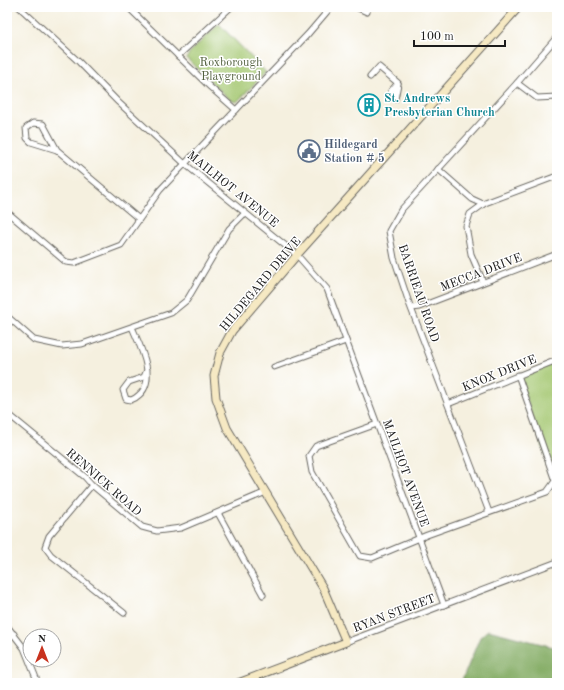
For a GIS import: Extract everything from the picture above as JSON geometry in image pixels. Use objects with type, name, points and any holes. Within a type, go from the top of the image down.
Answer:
[{"type":"street","points":[[130,7],[131,10],[178,56],[236,110]]},
{"type":"street","points":[[178,56],[231,7]]},
{"type":"street","points":[[7,212],[66,262],[74,263],[121,245],[160,190],[308,34],[331,7]]},
{"type":"street","points":[[356,7],[367,12]]},
{"type":"street","name":"HILDEGARD DRIVE","points":[[346,642],[323,588],[227,428],[216,398],[214,376],[220,353],[232,332],[297,255],[519,7]]},
{"type":"street","name":"MAILHOT AVENUE","points":[[22,8],[79,62],[118,102],[185,164],[297,255],[327,289],[444,605]]},
{"type":"street","name":"BARRIEAU ROAD","points":[[489,512],[394,258],[389,231],[401,210],[557,37]]},
{"type":"street","points":[[370,77],[379,67],[398,83]]},
{"type":"street","points":[[391,92],[398,83]]},
{"type":"street","points":[[395,99],[398,83]]},
{"type":"street","points":[[517,83],[537,98],[557,97]]},
{"type":"street","points":[[57,150],[31,142],[27,138],[26,128],[33,123],[43,124],[57,150],[139,219]]},
{"type":"street","points":[[438,169],[472,199],[484,204]]},
{"type":"street","points":[[484,282],[471,254],[466,226],[470,214],[484,204],[557,176]]},
{"type":"street","points":[[7,316],[34,340],[62,346],[82,344],[171,313],[187,300],[229,230],[245,213]]},
{"type":"street","name":"MECCA DRIVE","points":[[412,308],[557,254]]},
{"type":"street","points":[[132,326],[146,360],[147,370],[146,384],[140,395],[131,400],[126,398],[123,390],[129,382],[144,377],[147,370]]},
{"type":"street","points":[[274,367],[346,341]]},
{"type":"street","name":"KNOX DRIVE","points":[[448,404],[557,360]]},
{"type":"street","points":[[377,424],[316,446],[309,456],[312,472],[360,556],[372,558],[489,512],[547,492],[554,481],[518,375]]},
{"type":"street","name":"RENNICK ROAD","points":[[7,413],[85,477],[92,485],[142,527],[157,531],[181,528],[266,492]]},
{"type":"street","points":[[92,485],[49,536],[46,547],[51,556],[124,613]]},
{"type":"street","points":[[218,513],[263,595]]},
{"type":"street","name":"RYAN STREET","points":[[238,683],[557,562]]},
{"type":"street","points":[[7,626],[24,648],[38,683]]},
{"type":"street","points":[[7,638],[14,634]]},
{"type":"green space","name":"Roxborough Playground","points":[[219,24],[266,72],[236,102],[229,99],[187,58],[189,53]]},
{"type":"green space","points":[[557,362],[557,472],[552,474],[518,375]]},
{"type":"green space","points":[[488,630],[557,648],[557,683],[461,683],[480,637]]},
{"type":"place","name":"St. Andrews Presbyterian Church","points":[[369,105]]},
{"type":"place","name":"Hildegard Station # 5","points":[[309,151]]}]
